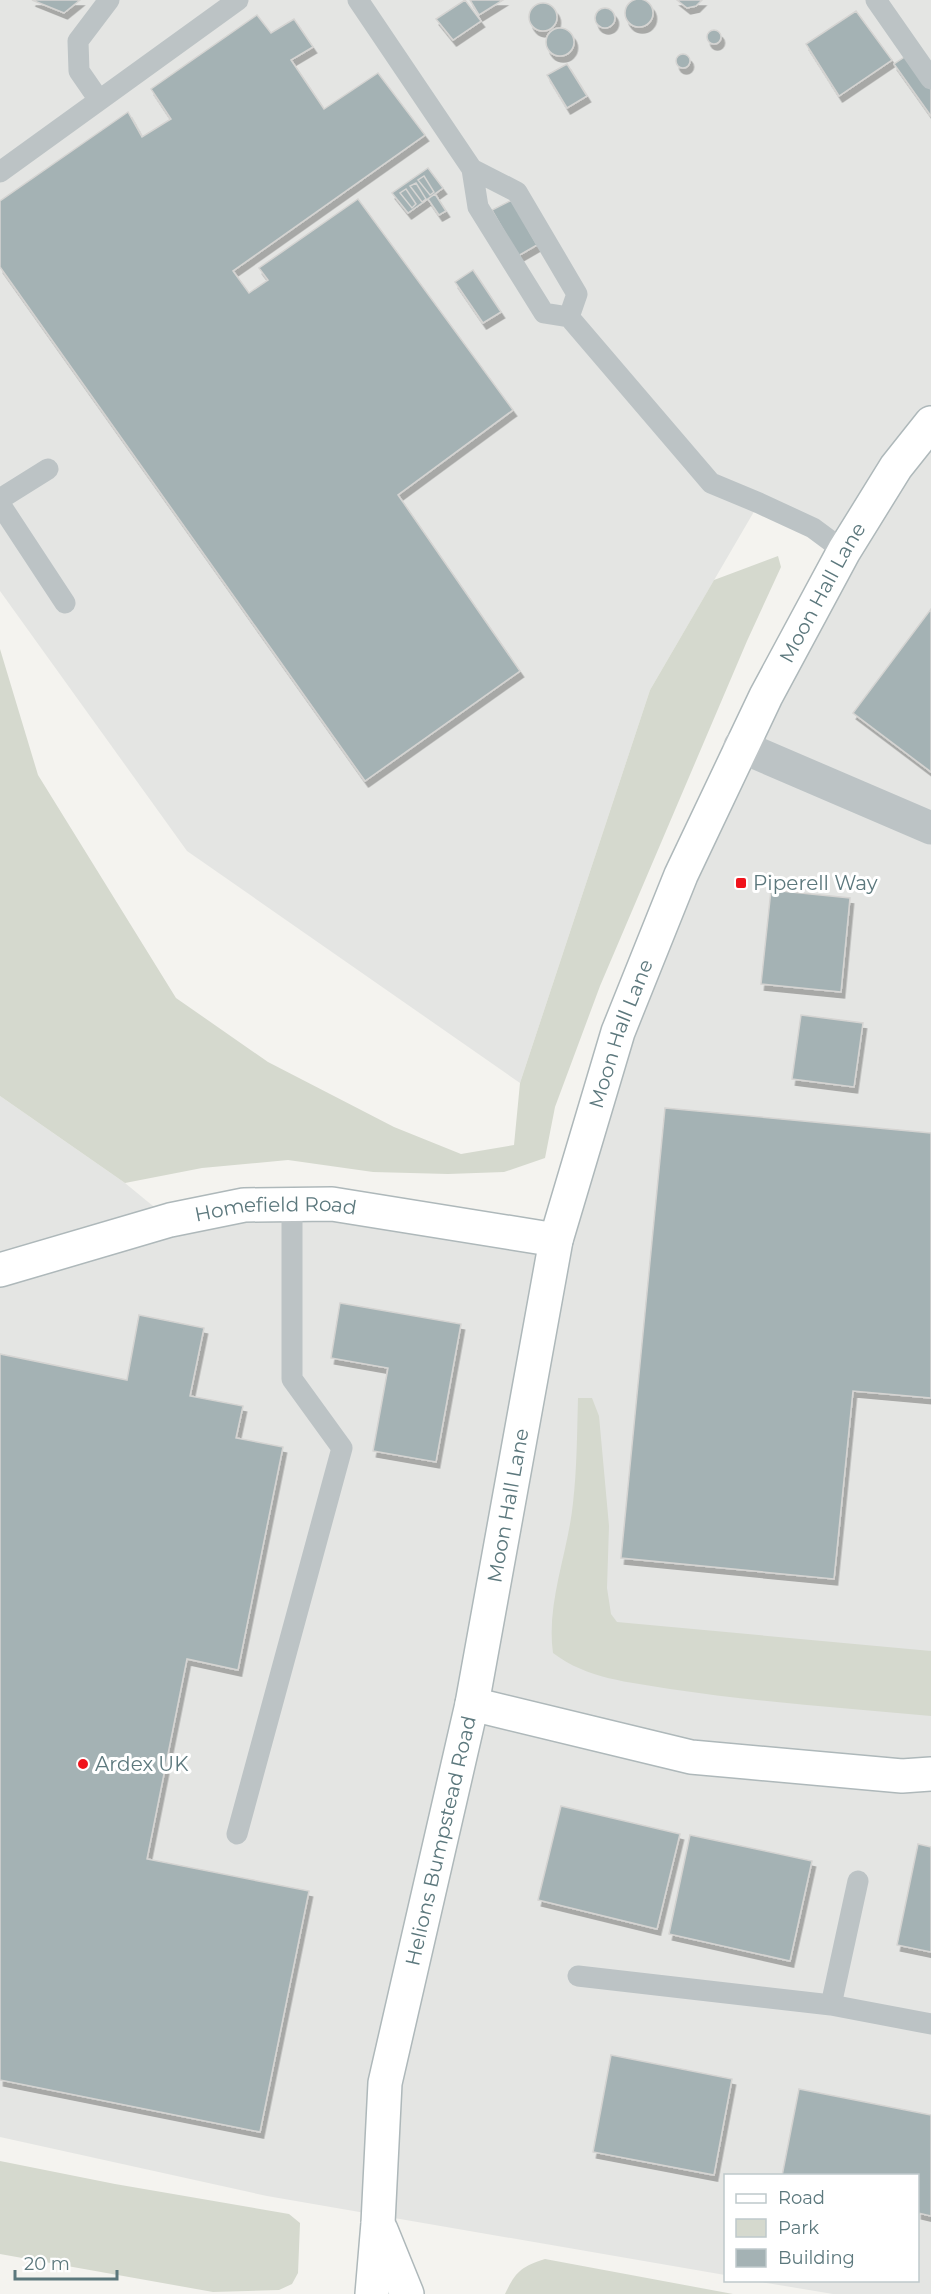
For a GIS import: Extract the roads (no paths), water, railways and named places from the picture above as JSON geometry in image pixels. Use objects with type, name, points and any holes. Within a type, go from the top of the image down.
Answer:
[{"type":"street","name":"Moon Hall Lane","points":[[472,1704],[556,1240],[618,1032],[681,875],[740,746],[844,551],[896,467],[931,423]]},
{"type":"street","points":[[740,746],[931,828]]},
{"type":"street","name":"Homefield Road","points":[[0,1270],[170,1220],[244,1205],[332,1204],[556,1240]]},
{"type":"street","name":"Helions Bumpstead Road","points":[[372,2294],[385,2083],[472,1704],[691,1757],[902,1776],[931,1774]]},
{"type":"street","name":"Helions Bumpstead Road","points":[[378,2223],[406,2294]]},
{"type":"lane","points":[[99,100],[79,71],[78,41],[110,0]]},
{"type":"lane","points":[[0,172],[238,0]]},
{"type":"lane","points":[[358,0],[472,169],[478,207],[544,313],[569,317],[711,483],[759,502],[813,528],[844,551]]},
{"type":"lane","points":[[876,0],[931,79]]},
{"type":"lane","points":[[472,169],[517,192],[578,294],[569,317]]},
{"type":"lane","points":[[0,499],[48,469]]},
{"type":"lane","points":[[0,504],[65,603]]},
{"type":"lane","points":[[237,1834],[342,1448],[292,1378],[292,1205]]},
{"type":"lane","points":[[831,2005],[858,1881]]},
{"type":"lane","points":[[578,1976],[831,2005],[931,2024]]},
{"type":"place","name":"Piperell Way","points":[[741,883]]},
{"type":"place","name":"Ardex UK","points":[[83,1764]]}]
